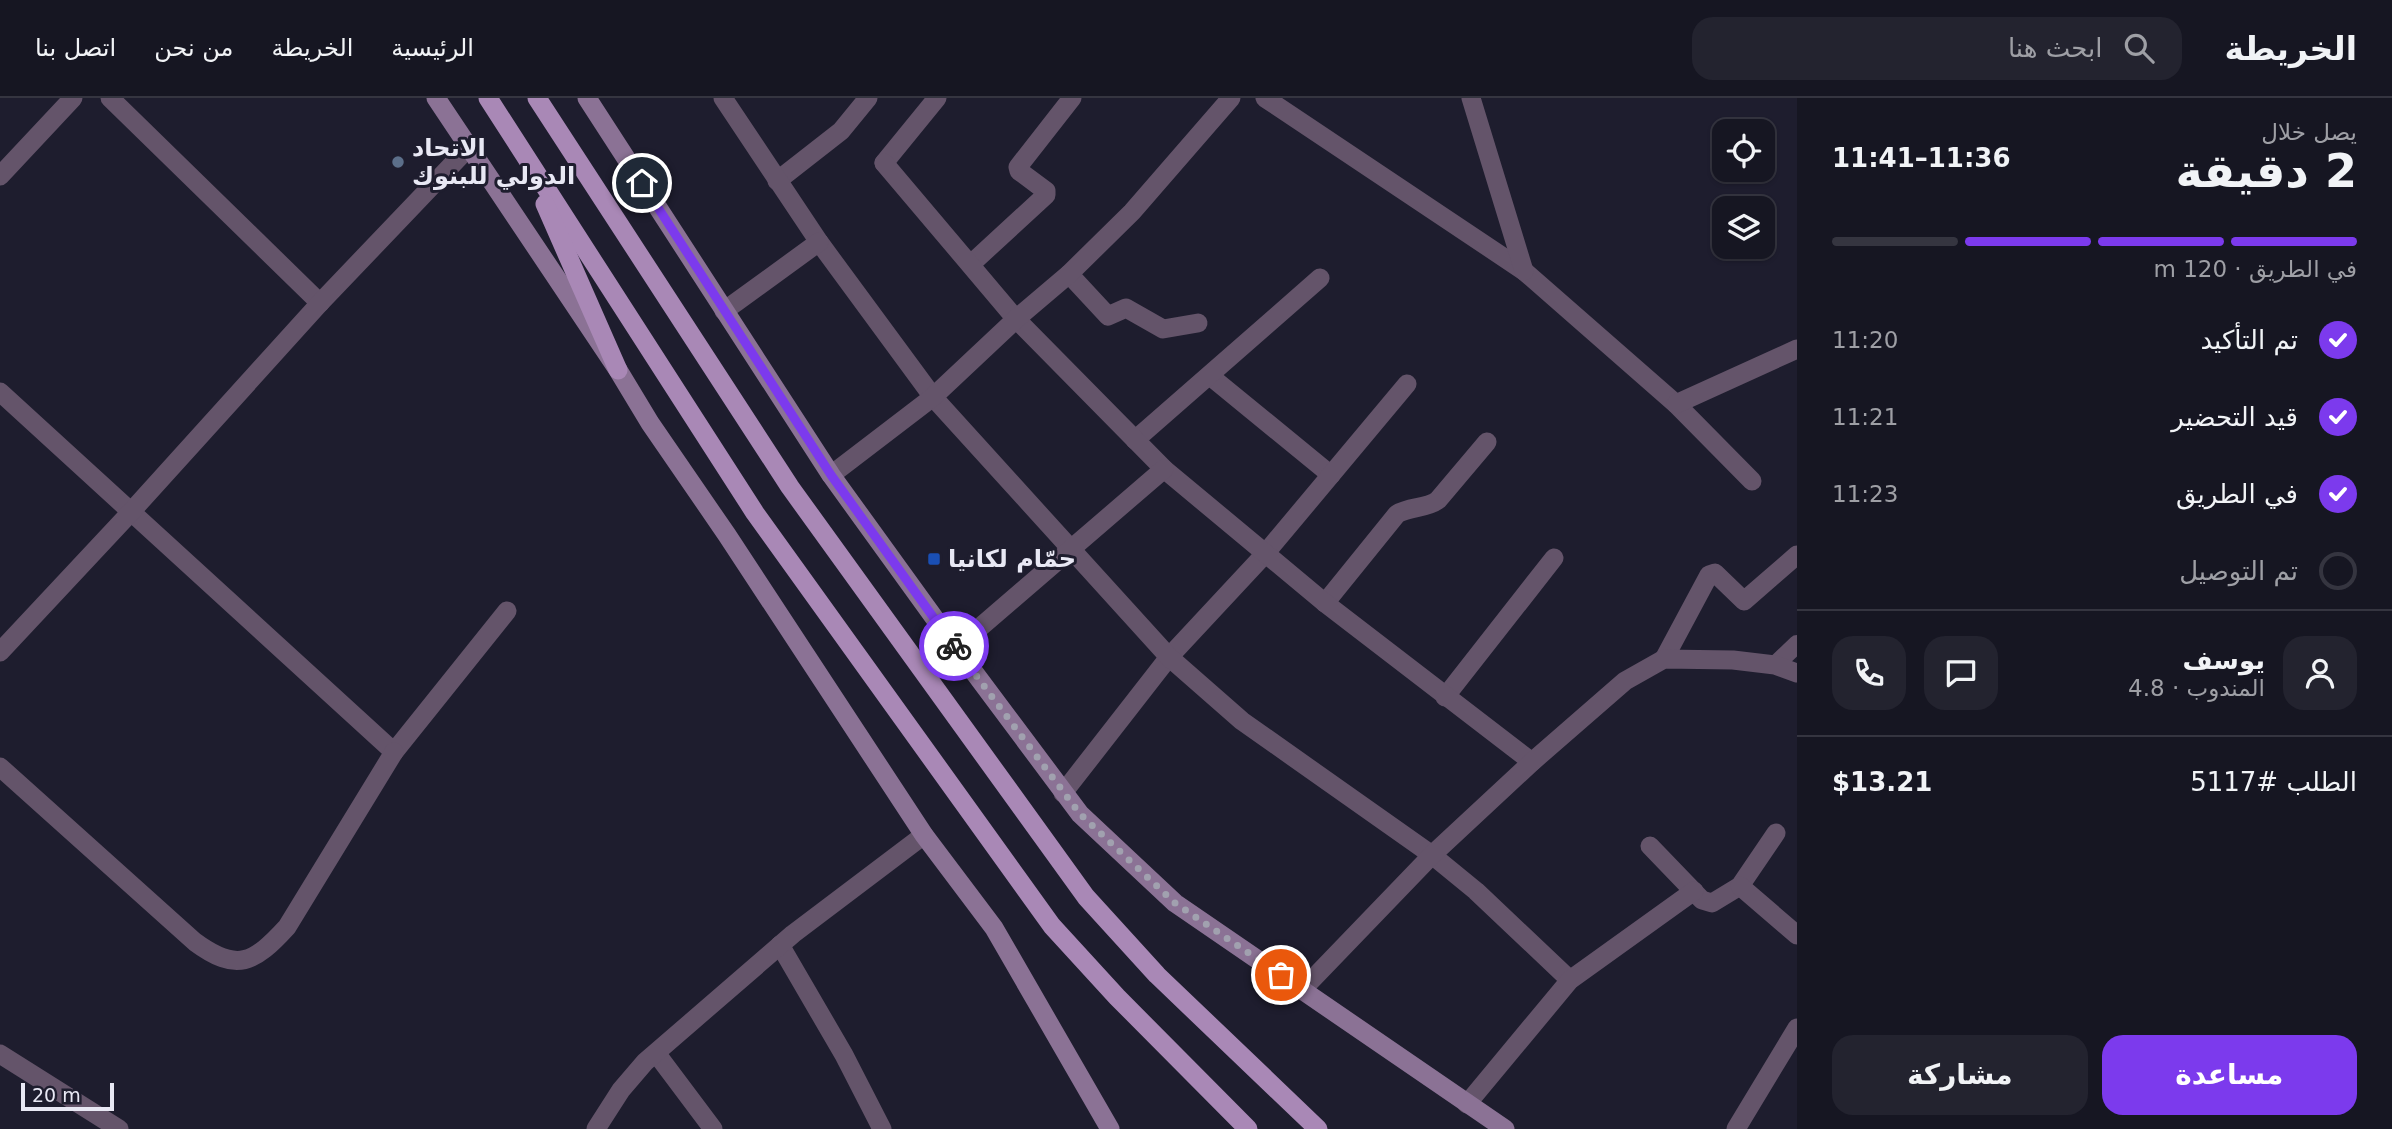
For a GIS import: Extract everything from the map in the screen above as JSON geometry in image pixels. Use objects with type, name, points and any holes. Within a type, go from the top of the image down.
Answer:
[{"type":"main road","points":[[436,98],[924,835],[994,928],[1107,1128]]},
{"type":"main road","points":[[488,98],[755,513],[1052,926],[1248,1129]]},
{"type":"main road","points":[[537,98],[790,487],[1086,897],[1157,975],[1318,1129]]},
{"type":"main road","points":[[587,98],[831,475],[1080,814],[1175,903],[1505,1129]]},
{"type":"main road","points":[[521,148],[618,370]]},
{"type":"street","points":[[0,176],[73,98]]},
{"type":"street","points":[[110,98],[320,303]]},
{"type":"street","points":[[723,98],[819,242],[933,397],[1170,657],[1242,721],[1432,855],[1476,891],[1570,980]]},
{"type":"street","points":[[777,181],[841,131],[868,98]]},
{"type":"street","points":[[937,98],[884,163],[1016,319],[1164,469],[1264,555],[1532,762]]},
{"type":"street","points":[[971,264],[1046,195],[1046,191],[1019,172],[1018,167],[1072,98]]},
{"type":"street","points":[[831,475],[933,397],[1016,319],[1069,274],[1132,212],[1231,98]]},
{"type":"street","points":[[1265,98],[1524,271],[1676,404],[1752,481]]},
{"type":"street","points":[[1471,98],[1524,271]]},
{"type":"street","points":[[0,652],[320,303],[469,147]]},
{"type":"street","points":[[724,311],[819,242]]},
{"type":"street","points":[[1069,274],[1108,316],[1126,308],[1163,329],[1198,323]]},
{"type":"street","points":[[1135,440],[1320,278]]},
{"type":"street","points":[[1676,404],[1797,349]]},
{"type":"street","points":[[1209,376],[1331,475]]},
{"type":"street","points":[[1063,793],[1170,657],[1264,555],[1407,384]]},
{"type":"street","points":[[0,392],[394,752]]},
{"type":"street","points":[[1325,603],[1397,514],[1403,510],[1431,505],[1438,500],[1487,442]]},
{"type":"street","points":[[956,648],[1164,469]]},
{"type":"street","points":[[1664,659],[1709,575],[1715,573],[1744,601],[1797,555]]},
{"type":"street","points":[[1445,697],[1554,558]]},
{"type":"street","points":[[0,767],[195,942],[214,956],[250,960],[269,946],[287,927],[394,752],[507,611]]},
{"type":"street","points":[[1302,990],[1432,855],[1532,762],[1625,681],[1664,659],[1733,660],[1775,665],[1797,673]]},
{"type":"street","points":[[1650,846],[1702,900],[1712,903],[1740,886],[1776,834]]},
{"type":"street","points":[[596,1129],[621,1090],[656,1053],[780,945],[924,835]]},
{"type":"street","points":[[1740,886],[1797,935]]},
{"type":"street","points":[[1467,1104],[1570,980],[1694,891]]},
{"type":"street","points":[[780,945],[844,1055],[882,1129]]},
{"type":"street","points":[[1736,1129],[1797,1028]]},
{"type":"street","points":[[656,1053],[713,1129]]},
{"type":"street","points":[[0,1054],[119,1129]]},
{"type":"lane","points":[[1775,665],[1797,644]]},
{"type":"way so far","points":[[954,646],[1080,814],[1175,903],[1281,975]]},
{"type":"place","name":"الاتحاد الدولي للبنوك","points":[[398,162]]},
{"type":"place","name":"حمّام لكانيا","points":[[934,559]]},
{"type":"route","points":[[642,183],[831,475],[954,646]]}]
